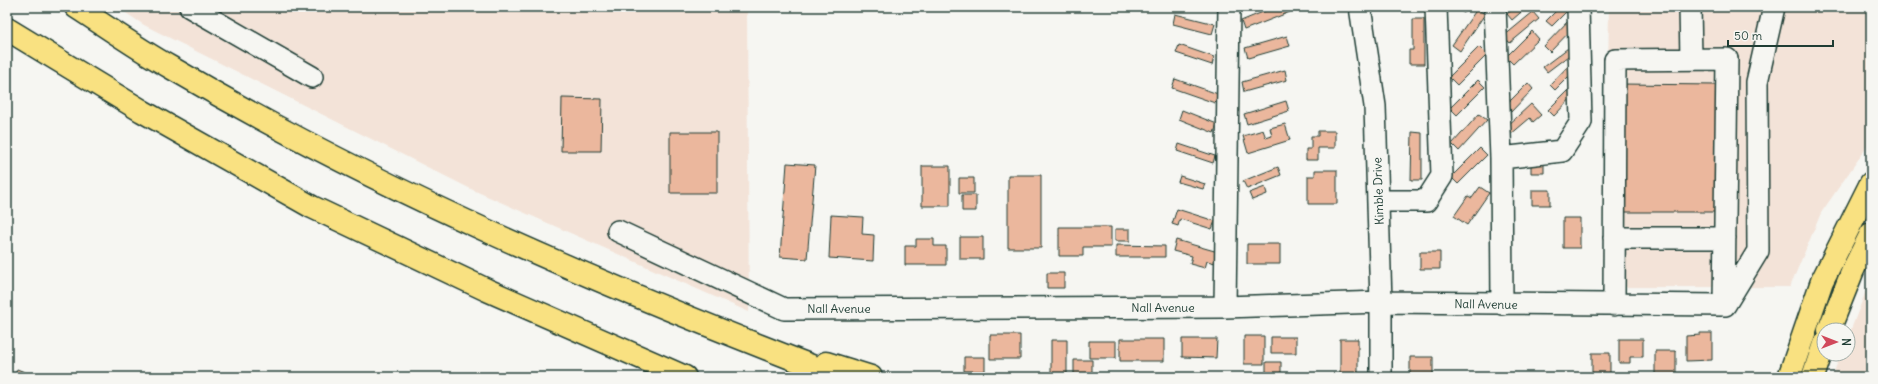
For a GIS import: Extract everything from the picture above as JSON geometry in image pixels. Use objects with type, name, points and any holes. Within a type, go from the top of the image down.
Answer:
[{"type":"main road","points":[[76,7],[169,67],[334,158],[504,238],[708,326],[840,377]]},
{"type":"main road","points":[[7,29],[142,111],[312,207],[487,290],[685,377]]},
{"type":"main road","points":[[1789,377],[1822,281],[1871,183]]},
{"type":"main road","points":[[1832,322],[1850,277],[1871,234]]},
{"type":"main road","points":[[708,326],[871,377]]},
{"type":"main road","points":[[1813,377],[1818,362]]},
{"type":"street","points":[[190,7],[312,77]]},
{"type":"street","points":[[1226,307],[1229,7]]},
{"type":"street","name":"Kimble Drive","points":[[1360,7],[1375,106],[1381,302],[1381,377]]},
{"type":"street","points":[[1378,201],[1426,201],[1442,176],[1436,7]]},
{"type":"street","points":[[1495,7],[1501,158],[1502,304]]},
{"type":"street","points":[[1501,158],[1562,151],[1581,122],[1578,7]]},
{"type":"street","points":[[1690,7],[1691,59]]},
{"type":"street","points":[[1724,305],[1758,251],[1756,82],[1774,7]]},
{"type":"street","points":[[1614,305],[1615,60],[1727,59],[1724,305]]},
{"type":"street","name":"Nall Avenue","points":[[618,231],[784,308],[1226,307],[1381,302],[1724,305]]},
{"type":"street","points":[[1614,238],[1725,238]]},
{"type":"shaded area","points":[[117,7],[747,7],[749,312],[473,190],[144,25]]},
{"type":"shaded area","points":[[1609,7],[1871,7],[1871,141],[1821,213],[1790,287],[1605,287]]},
{"type":"shaded area","points":[[1871,278],[1871,377],[1832,377],[1838,362],[1856,362],[1856,322],[1854,322]]},
{"type":"building","points":[[1275,7],[1288,7],[1290,12],[1244,30],[1241,21]]},
{"type":"building","points":[[1459,7],[1469,7],[1464,13],[1457,9]]},
{"type":"building","points":[[1515,7],[1527,7],[1512,20],[1507,14]]},
{"type":"building","points":[[1560,7],[1571,7],[1552,26],[1546,21]]},
{"type":"building","points":[[1477,9],[1485,14],[1460,51],[1452,45]]},
{"type":"building","points":[[1533,12],[1539,19],[1510,43],[1504,36]]},
{"type":"building","points":[[1175,14],[1215,24],[1212,34],[1173,24]]},
{"type":"building","points":[[1413,19],[1424,19],[1424,64],[1409,64],[1409,50],[1413,50]]},
{"type":"building","points":[[1570,19],[1576,25],[1550,52],[1544,46]]},
{"type":"building","points":[[1532,31],[1539,39],[1513,64],[1506,57]]},
{"type":"building","points":[[1287,36],[1290,46],[1248,58],[1245,48]]},
{"type":"building","points":[[1179,45],[1214,57],[1212,65],[1176,53]]},
{"type":"building","points":[[1572,45],[1576,50],[1547,72],[1543,67]]},
{"type":"building","points":[[1479,47],[1487,55],[1457,85],[1449,77]]},
{"type":"building","points":[[1569,65],[1575,70],[1555,90],[1550,85]]},
{"type":"building","points":[[1285,70],[1287,80],[1244,92],[1242,82]]},
{"type":"building","points":[[1175,79],[1218,94],[1215,103],[1172,88]]},
{"type":"building","points":[[1478,80],[1485,87],[1457,115],[1450,108]]},
{"type":"building","points":[[1528,83],[1533,89],[1509,114],[1503,108]]},
{"type":"building","points":[[1620,84],[1717,85],[1716,212],[1620,212]]},
{"type":"building","points":[[1570,88],[1576,93],[1554,116],[1548,110]]},
{"type":"building","points":[[562,98],[602,99],[601,151],[561,151]]},
{"type":"building","points":[[1286,101],[1289,111],[1247,124],[1244,114]]},
{"type":"building","points":[[1531,104],[1541,115],[1533,122],[1530,118],[1510,135],[1505,128]]},
{"type":"building","points":[[1182,110],[1217,124],[1214,133],[1179,119]]},
{"type":"building","points":[[1479,114],[1487,120],[1459,151],[1452,144]]},
{"type":"building","points":[[1285,124],[1290,140],[1248,153],[1243,136],[1263,130],[1266,138],[1272,136],[1270,128]]},
{"type":"building","points":[[1318,131],[1335,131],[1335,148],[1318,148],[1318,160],[1306,160],[1306,149],[1311,149],[1311,136],[1318,136]]},
{"type":"building","points":[[670,132],[717,132],[717,193],[670,193]]},
{"type":"building","points":[[1412,132],[1422,133],[1422,180],[1411,180]]},
{"type":"building","points":[[1179,144],[1215,156],[1213,163],[1177,151]]},
{"type":"building","points":[[1480,148],[1487,155],[1458,184],[1451,177]]},
{"type":"building","points":[[1531,156],[1544,156],[1544,173],[1531,173]]},
{"type":"building","points":[[787,163],[815,165],[807,259],[780,257]]},
{"type":"building","points":[[922,166],[950,166],[950,206],[922,206]]},
{"type":"building","points":[[1278,167],[1281,175],[1247,189],[1243,181]]},
{"type":"building","points":[[1315,170],[1337,170],[1337,204],[1308,204],[1308,176],[1315,176]]},
{"type":"building","points":[[1008,175],[1041,175],[1041,248],[1008,248]]},
{"type":"building","points":[[1180,176],[1205,184],[1203,189],[1178,182]]},
{"type":"building","points":[[959,178],[974,178],[974,193],[959,193]]},
{"type":"building","points":[[1265,187],[1267,194],[1252,200],[1249,193]]},
{"type":"building","points":[[1480,187],[1489,193],[1467,225],[1454,216],[1468,196],[1472,198]]},
{"type":"building","points":[[1532,190],[1550,190],[1550,205],[1532,205]]},
{"type":"building","points":[[962,195],[976,195],[976,211],[962,211]]},
{"type":"building","points":[[1177,209],[1215,221],[1212,229],[1180,219],[1178,226],[1172,224]]},
{"type":"building","points":[[831,215],[863,217],[862,234],[874,235],[873,261],[829,258]]},
{"type":"building","points":[[1563,218],[1580,218],[1580,248],[1563,248]]},
{"type":"building","points":[[1059,227],[1111,227],[1111,247],[1083,247],[1083,256],[1059,256]]},
{"type":"building","points":[[1115,229],[1130,229],[1130,241],[1115,241]]},
{"type":"building","points":[[960,237],[983,237],[983,259],[960,259]]},
{"type":"building","points":[[916,239],[934,239],[934,246],[946,246],[946,265],[905,265],[905,246],[916,246]]},
{"type":"building","points":[[1176,240],[1218,252],[1215,263],[1207,261],[1205,268],[1190,264],[1192,256],[1173,251]]},
{"type":"building","points":[[1247,244],[1280,244],[1280,264],[1247,264]]},
{"type":"building","points":[[1116,245],[1165,246],[1165,257],[1116,257]]},
{"type":"building","points":[[1420,252],[1440,252],[1440,269],[1420,269]]},
{"type":"building","points":[[1047,273],[1064,273],[1064,288],[1047,288]]},
{"type":"building","points":[[1700,333],[1712,333],[1712,360],[1686,361],[1686,336],[1700,335]]},
{"type":"building","points":[[990,335],[1020,335],[1020,359],[990,359]]},
{"type":"building","points":[[1244,336],[1264,336],[1264,364],[1244,364]]},
{"type":"building","points":[[1271,337],[1296,337],[1296,353],[1271,353]]},
{"type":"building","points":[[1120,339],[1164,339],[1164,361],[1120,361]]},
{"type":"building","points":[[1182,339],[1217,339],[1216,358],[1182,357]]},
{"type":"building","points":[[1340,339],[1358,339],[1358,377],[1340,377]]},
{"type":"building","points":[[1619,339],[1643,339],[1643,357],[1630,357],[1630,363],[1619,363]]},
{"type":"building","points":[[1051,340],[1067,340],[1067,374],[1051,374]]},
{"type":"building","points":[[1089,341],[1116,341],[1116,358],[1089,358]]},
{"type":"building","points":[[1655,351],[1676,351],[1676,377],[1655,377]]},
{"type":"building","points":[[1592,353],[1610,353],[1610,377],[1592,377]]},
{"type":"building","points":[[964,357],[985,357],[985,371],[964,371]]},
{"type":"building","points":[[1410,357],[1433,357],[1433,377],[1410,377]]},
{"type":"building","points":[[1074,360],[1092,360],[1092,377],[1074,377]]},
{"type":"building","points":[[1266,362],[1281,362],[1281,377],[1266,377]]},
{"type":"building","points":[[17,369],[37,377],[14,377]]},
{"type":"building","points":[[1305,375],[1324,375],[1324,377],[1305,377]]}]
